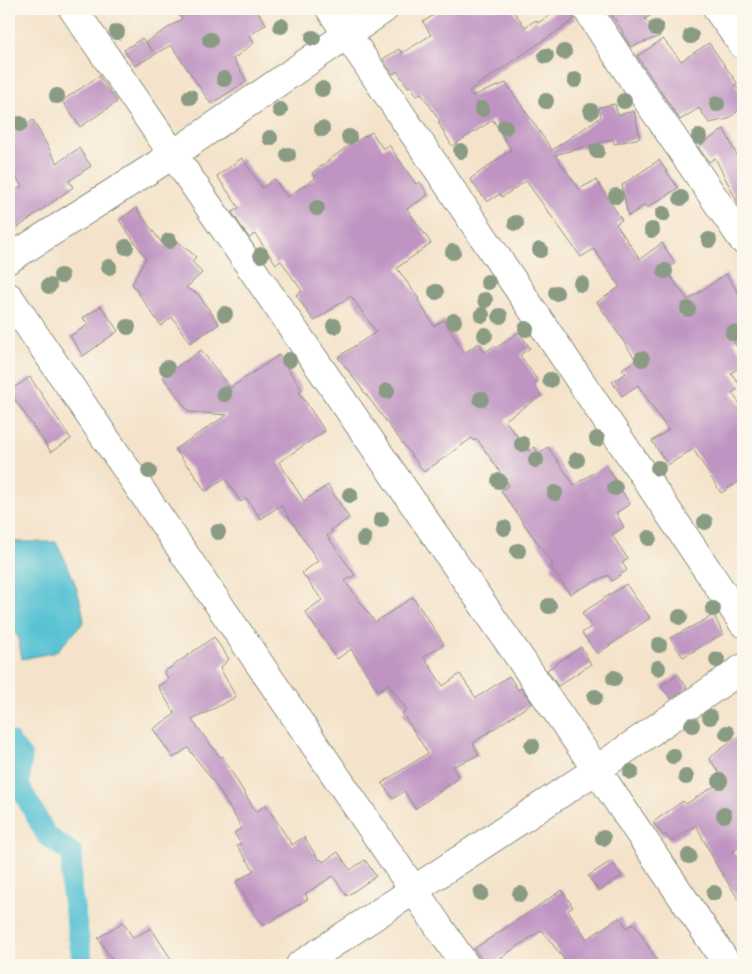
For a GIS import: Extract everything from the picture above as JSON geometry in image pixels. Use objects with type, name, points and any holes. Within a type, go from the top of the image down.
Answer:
[{"type":"street","points":[[73,9],[728,965]]},
{"type":"street","points":[[330,9],[743,623]]},
{"type":"street","points":[[9,258],[174,154],[384,9]]},
{"type":"street","points":[[587,9],[743,240]]},
{"type":"street","points":[[717,9],[743,45]]},
{"type":"street","points":[[9,297],[465,965]]},
{"type":"street","points":[[300,965],[596,770],[743,668]]},
{"type":"water","points":[[9,542],[56,542],[70,571],[80,600],[84,622],[56,652],[22,659],[18,636],[9,629]]},
{"type":"building","points":[[175,9],[256,9],[266,24],[249,36],[254,43],[233,59],[247,81],[211,104],[171,45],[135,66],[124,50],[142,38],[153,52],[146,42],[182,19]]},
{"type":"building","points":[[443,9],[512,9],[525,27],[536,20],[538,23],[559,9],[568,9],[575,19],[469,91],[472,96],[506,83],[552,150],[601,117],[599,107],[615,104],[618,115],[634,111],[640,138],[614,144],[613,139],[555,155],[579,189],[596,180],[622,220],[616,224],[640,259],[662,243],[675,263],[666,270],[688,300],[726,274],[743,300],[743,337],[733,341],[743,355],[743,365],[731,373],[741,387],[732,393],[743,408],[743,479],[721,493],[693,449],[668,465],[652,441],[668,430],[638,385],[622,396],[612,382],[626,373],[622,369],[636,360],[597,302],[620,287],[594,249],[581,257],[526,181],[502,197],[500,194],[487,202],[470,179],[511,150],[493,120],[452,146],[438,122],[440,121],[421,93],[417,96],[411,86],[408,87],[397,71],[393,74],[383,59],[399,49],[402,53],[431,35],[423,22]]},
{"type":"building","points":[[608,9],[661,9],[645,19],[660,36],[631,47]]},
{"type":"building","points":[[663,39],[681,61],[709,43],[737,83],[735,85],[743,96],[743,107],[728,119],[709,123],[699,108],[680,120],[637,56]]},
{"type":"building","points":[[99,76],[117,102],[80,127],[62,101]]},
{"type":"building","points":[[9,107],[23,128],[33,120],[57,163],[79,148],[91,166],[69,181],[73,187],[9,234],[9,196],[22,186],[9,167]]},
{"type":"building","points":[[724,129],[743,168],[743,213],[715,158],[709,162],[698,147]]},
{"type":"building","points":[[372,132],[383,149],[389,145],[416,184],[420,182],[428,195],[407,209],[431,243],[397,268],[419,299],[434,326],[444,320],[464,353],[479,343],[485,352],[494,346],[496,348],[519,332],[530,348],[520,355],[538,381],[534,384],[541,396],[505,420],[528,451],[534,447],[538,453],[548,447],[574,485],[606,465],[630,504],[616,513],[624,527],[612,535],[628,559],[622,563],[627,570],[612,581],[608,575],[570,594],[551,567],[553,565],[501,491],[509,485],[477,439],[474,441],[472,438],[424,472],[338,357],[376,332],[351,296],[314,321],[296,295],[302,291],[281,261],[276,264],[255,234],[249,238],[232,212],[239,208],[217,176],[242,158],[262,188],[274,179],[287,197],[316,178],[312,173],[348,146]]},
{"type":"building","points":[[659,160],[678,188],[647,208],[645,205],[628,216],[622,185]]},
{"type":"building","points":[[136,208],[164,246],[173,237],[196,257],[192,261],[202,273],[186,288],[198,294],[219,324],[190,343],[172,317],[161,326],[132,284],[146,258],[119,220]]},
{"type":"building","points":[[101,306],[118,331],[83,356],[70,336],[88,325],[83,318]]},
{"type":"building","points":[[201,350],[230,388],[279,355],[302,390],[299,392],[325,431],[279,462],[304,501],[328,485],[349,518],[331,530],[332,532],[327,536],[355,575],[345,581],[375,622],[413,597],[444,644],[424,657],[443,686],[460,674],[476,698],[509,676],[518,690],[521,688],[532,703],[473,743],[479,755],[452,767],[459,778],[415,809],[404,791],[393,799],[382,783],[428,753],[402,713],[407,710],[388,684],[378,691],[351,649],[337,659],[305,612],[322,600],[302,573],[318,561],[281,505],[261,519],[246,498],[241,502],[225,478],[205,491],[189,466],[175,449],[227,415],[189,412],[163,377]]},
{"type":"building","points":[[30,377],[71,439],[51,452],[9,391]]},
{"type":"building","points":[[626,584],[650,618],[597,654],[582,633],[592,626],[582,613]]},
{"type":"building","points":[[714,615],[723,634],[683,657],[670,638]]},
{"type":"building","points":[[214,637],[229,659],[220,668],[236,697],[192,720],[220,757],[222,756],[256,812],[266,805],[292,845],[304,837],[319,860],[321,859],[323,862],[338,852],[350,870],[365,860],[376,876],[347,896],[333,876],[305,894],[308,899],[263,926],[236,882],[254,870],[237,846],[241,844],[234,833],[242,828],[214,782],[188,748],[173,758],[153,729],[175,714],[158,686],[169,679],[164,672]]},
{"type":"building","points":[[581,647],[591,664],[558,686],[547,670]]},
{"type":"building","points":[[678,674],[687,688],[671,699],[661,686]]},
{"type":"building","points":[[743,733],[743,846],[733,851],[743,867],[743,906],[717,866],[696,825],[671,842],[666,834],[663,836],[653,822],[683,801],[686,804],[724,780],[709,758]]},
{"type":"building","points":[[611,861],[622,876],[599,891],[588,876]]},
{"type":"building","points":[[562,890],[573,907],[568,910],[587,939],[620,917],[627,928],[634,923],[660,965],[568,965],[542,930],[490,965],[486,965],[474,949]]},
{"type":"building","points":[[123,922],[133,938],[151,928],[171,959],[160,965],[115,965],[98,938]]},
{"type":"waterway","points":[[9,741],[22,757],[19,785],[47,836],[72,853],[71,887],[83,965]]}]
